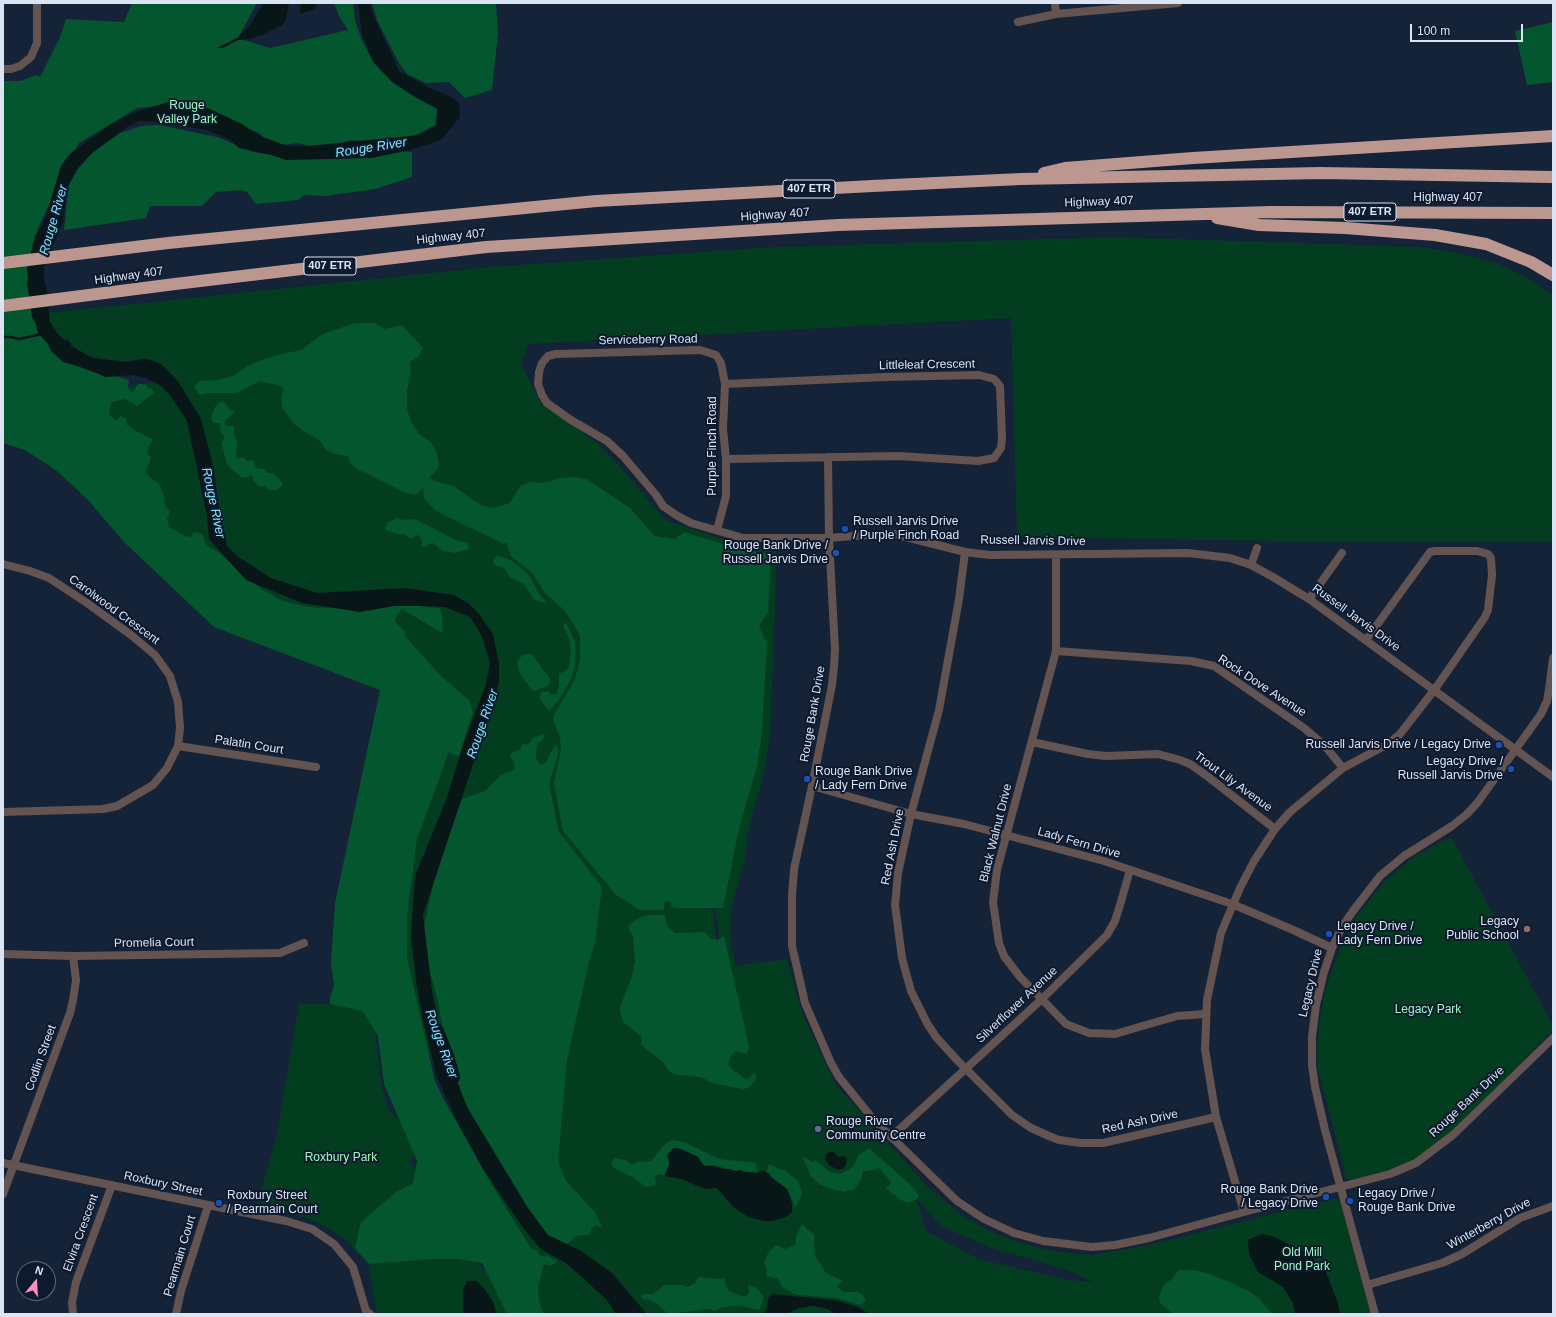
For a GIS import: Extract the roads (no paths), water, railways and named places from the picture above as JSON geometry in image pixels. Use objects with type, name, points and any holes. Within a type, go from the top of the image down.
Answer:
[{"type":"highway","points":[[1021,179],[1065,168],[1193,158],[1553,136]]},
{"type":"highway","name":"Highway 407","points":[[3,263],[168,243],[596,201],[1021,179],[1322,173],[1553,177]]},
{"type":"highway","points":[[1186,213],[1259,225],[1345,228],[1435,235],[1486,244],[1531,262],[1553,275]]},
{"type":"highway","name":"Highway 407","points":[[3,306],[486,247],[838,225],[1186,213],[1553,213]]},
{"type":"street","points":[[3,69],[11,69],[20,66],[31,57],[37,43],[37,3]]},
{"type":"street","points":[[1055,3],[1056,14]]},
{"type":"street","points":[[1018,22],[1056,14],[1178,3]]},
{"type":"street","name":"Serviceberry Road","points":[[548,356],[556,354],[700,350],[716,355],[719,358],[722,363],[725,384]]},
{"type":"street","name":"Russell Jarvis Drive","points":[[548,356],[540,367],[538,384],[547,403],[571,420],[602,438],[623,456],[656,494],[663,506],[676,516],[691,523],[743,538],[829,538],[894,534],[964,552],[990,554],[1056,555],[1188,553],[1230,558],[1251,565],[1273,576],[1309,599],[1435,689],[1553,777]]},
{"type":"street","name":"Littleleaf Crescent","points":[[725,384],[886,377],[979,375],[994,379],[1000,386],[1002,438],[1000,448],[994,458],[978,461],[899,456],[726,459]]},
{"type":"street","name":"Purple Finch Road","points":[[717,530],[726,496],[724,429],[725,384]]},
{"type":"street","points":[[828,457],[829,538]]},
{"type":"street","name":"Rouge Bank Drive","points":[[829,538],[834,661],[832,685],[794,869],[792,896],[792,946],[805,1003],[831,1063],[847,1088],[891,1138],[957,1201],[970,1211],[1014,1233],[1043,1241],[1092,1247],[1116,1245],[1149,1238],[1390,1174],[1416,1163],[1453,1135],[1553,1038]]},
{"type":"street","points":[[1251,565],[1257,548]]},
{"type":"street","points":[[1244,1212],[1216,1117],[1205,1049],[1207,1000],[1219,940],[1232,904],[1254,861],[1275,829],[1290,812],[1342,768],[1388,744],[1400,734],[1435,689],[1485,617],[1488,610],[1493,565],[1491,558],[1488,554],[1477,551],[1430,552],[1366,640]]},
{"type":"street","name":"Red Ash Drive","points":[[964,552],[961,586],[939,710],[911,814],[898,873],[896,905],[902,958],[911,991],[927,1023],[936,1037],[965,1068],[1012,1115],[1031,1128],[1059,1140],[1091,1144],[1103,1143],[1216,1117]]},
{"type":"street","points":[[1309,599],[1342,553]]},
{"type":"street","name":"Black Walnut Drive","points":[[1056,555],[1056,650],[997,870],[993,902],[999,943],[1004,956],[1013,968],[1066,1024],[1089,1033],[1115,1034],[1177,1016],[1206,1014]]},
{"type":"street","name":"Carolwood Crescent","points":[[3,564],[30,571],[55,582],[104,615],[155,655],[164,665],[170,676],[178,702],[180,728],[178,746],[167,768],[153,785],[117,806],[103,809],[3,812]]},
{"type":"street","name":"Rock Dove Avenue","points":[[1056,650],[1191,660],[1214,666],[1304,728],[1324,745],[1342,768]]},
{"type":"street","name":"Legacy Drive","points":[[1375,1314],[1317,1094],[1312,1065],[1312,1037],[1316,1005],[1332,948],[1353,911],[1380,876],[1404,856],[1452,826],[1467,814],[1478,802],[1550,702],[1553,658]]},
{"type":"street","name":"Trout Lily Avenue","points":[[1032,742],[1088,754],[1106,756],[1158,754],[1180,760],[1202,773],[1275,829]]},
{"type":"street","name":"Palatin Court","points":[[178,746],[316,767]]},
{"type":"street","name":"Lady Fern Drive","points":[[812,786],[911,814],[964,824],[1104,861],[1232,904],[1332,948]]},
{"type":"street","name":"Silverflower Avenue","points":[[891,1138],[965,1068],[1042,999],[1107,935],[1120,905],[1130,870]]},
{"type":"street","name":"Promelia Court","points":[[3,954],[73,956],[280,953],[304,943]]},
{"type":"street","name":"Codlin Street","points":[[13,1166],[70,1013],[76,980],[73,956]]},
{"type":"street","name":"Roxbury Street","points":[[3,1164],[286,1221],[312,1229],[323,1235],[334,1244],[352,1267],[367,1313]]},
{"type":"street","points":[[3,1194],[13,1166]]},
{"type":"street","name":"Elvira Crescent","points":[[73,1314],[72,1302],[76,1282],[112,1186]]},
{"type":"street","name":"Pearmain Court","points":[[176,1314],[181,1291],[208,1206]]},
{"type":"street","name":"Winterberry Drive","points":[[1367,1284],[1442,1263],[1462,1254],[1520,1218],[1553,1206]]},
{"type":"water","points":[[264,3],[289,3],[286,21],[282,25],[264,34],[250,39],[238,40],[223,48],[217,48],[237,38],[249,26]]},
{"type":"water","points":[[301,3],[316,3],[315,9],[300,14]]},
{"type":"water","points":[[358,3],[371,3],[371,10],[399,71],[428,87],[451,97],[459,103],[460,117],[441,140],[410,150],[372,158],[286,160],[239,148],[229,139],[207,130],[159,122],[139,121],[127,127],[92,153],[77,169],[67,188],[63,222],[44,267],[44,279],[47,291],[50,322],[60,337],[65,341],[68,340],[72,345],[71,344],[71,346],[92,358],[128,362],[143,359],[151,360],[161,364],[178,381],[201,419],[214,469],[217,494],[227,546],[240,558],[271,578],[317,593],[404,588],[454,595],[468,603],[479,614],[493,634],[499,663],[499,681],[496,695],[423,915],[432,991],[444,1047],[467,1107],[528,1208],[548,1235],[581,1251],[612,1273],[647,1314],[616,1314],[606,1299],[566,1263],[541,1249],[523,1228],[483,1169],[459,1125],[437,1077],[424,1025],[416,981],[411,936],[415,876],[446,800],[466,736],[485,688],[490,664],[483,639],[477,628],[470,617],[445,607],[394,606],[360,612],[302,603],[246,580],[209,539],[207,516],[187,421],[170,395],[161,386],[144,377],[133,375],[107,377],[63,362],[51,351],[48,344],[38,333],[32,317],[27,283],[27,270],[35,236],[42,226],[48,210],[61,166],[72,152],[110,125],[134,112],[169,102],[200,106],[242,124],[258,135],[287,146],[308,146],[420,135],[437,125],[437,109],[392,82],[374,63],[362,34]]},
{"type":"water","points":[[674,1148],[681,1149],[698,1157],[704,1166],[758,1173],[761,1170],[770,1174],[771,1177],[787,1189],[792,1203],[792,1212],[786,1217],[772,1221],[764,1221],[748,1217],[732,1206],[717,1188],[705,1189],[681,1179],[665,1176],[670,1162],[667,1156]]},
{"type":"water","points":[[834,1152],[838,1157],[843,1156],[847,1158],[846,1165],[843,1169],[836,1169],[829,1165],[825,1159],[826,1154]]},
{"type":"water","points":[[1262,1234],[1275,1237],[1314,1258],[1316,1266],[1326,1272],[1338,1303],[1340,1314],[1295,1314],[1293,1303],[1283,1287],[1258,1272],[1249,1254],[1248,1240]]},
{"type":"water","points":[[467,1281],[476,1281],[484,1288],[493,1302],[497,1314],[463,1314],[463,1290]]},
{"type":"water","points":[[772,1294],[835,1300],[858,1307],[869,1314],[836,1314],[827,1309],[813,1306],[799,1308],[787,1314],[763,1314],[767,1309],[768,1298]]},
{"type":"waterway","points":[[3,337],[19,339],[42,334]]},
{"type":"waterway","name":"Rouge River","points":[[437,1031],[453,1077]]},
{"type":"place","name":"Russell Jarvis Drive / Purple Finch Road","points":[[845,529]]},
{"type":"place","name":"Rouge Bank Drive / Russell Jarvis Drive","points":[[836,553]]},
{"type":"place","name":"Russell Jarvis Drive / Legacy Drive","points":[[1499,745]]},
{"type":"place","name":"Legacy Drive / Russell Jarvis Drive","points":[[1511,769]]},
{"type":"place","name":"Rouge Bank Drive / Lady Fern Drive","points":[[807,779]]},
{"type":"place","name":"Legacy Public School","points":[[1527,929]]},
{"type":"place","name":"Legacy Drive / Lady Fern Drive","points":[[1329,934]]},
{"type":"place","name":"Rouge River Community Centre","points":[[818,1129]]},
{"type":"place","name":"Rouge Bank Drive / Legacy Drive","points":[[1326,1197]]},
{"type":"place","name":"Legacy Drive / Rouge Bank Drive","points":[[1350,1201]]},
{"type":"place","name":"Roxbury Street / Pearmain Court","points":[[219,1203]]},
{"type":"park label","name":"Rouge Valley Park","points":[[187,113]]},
{"type":"park label","name":"Legacy Park","points":[[1428,1010]]},
{"type":"park label","name":"Roxbury Park","points":[[341,1158]]},
{"type":"park label","name":"Old Mill Pond Park","points":[[1302,1260]]}]
